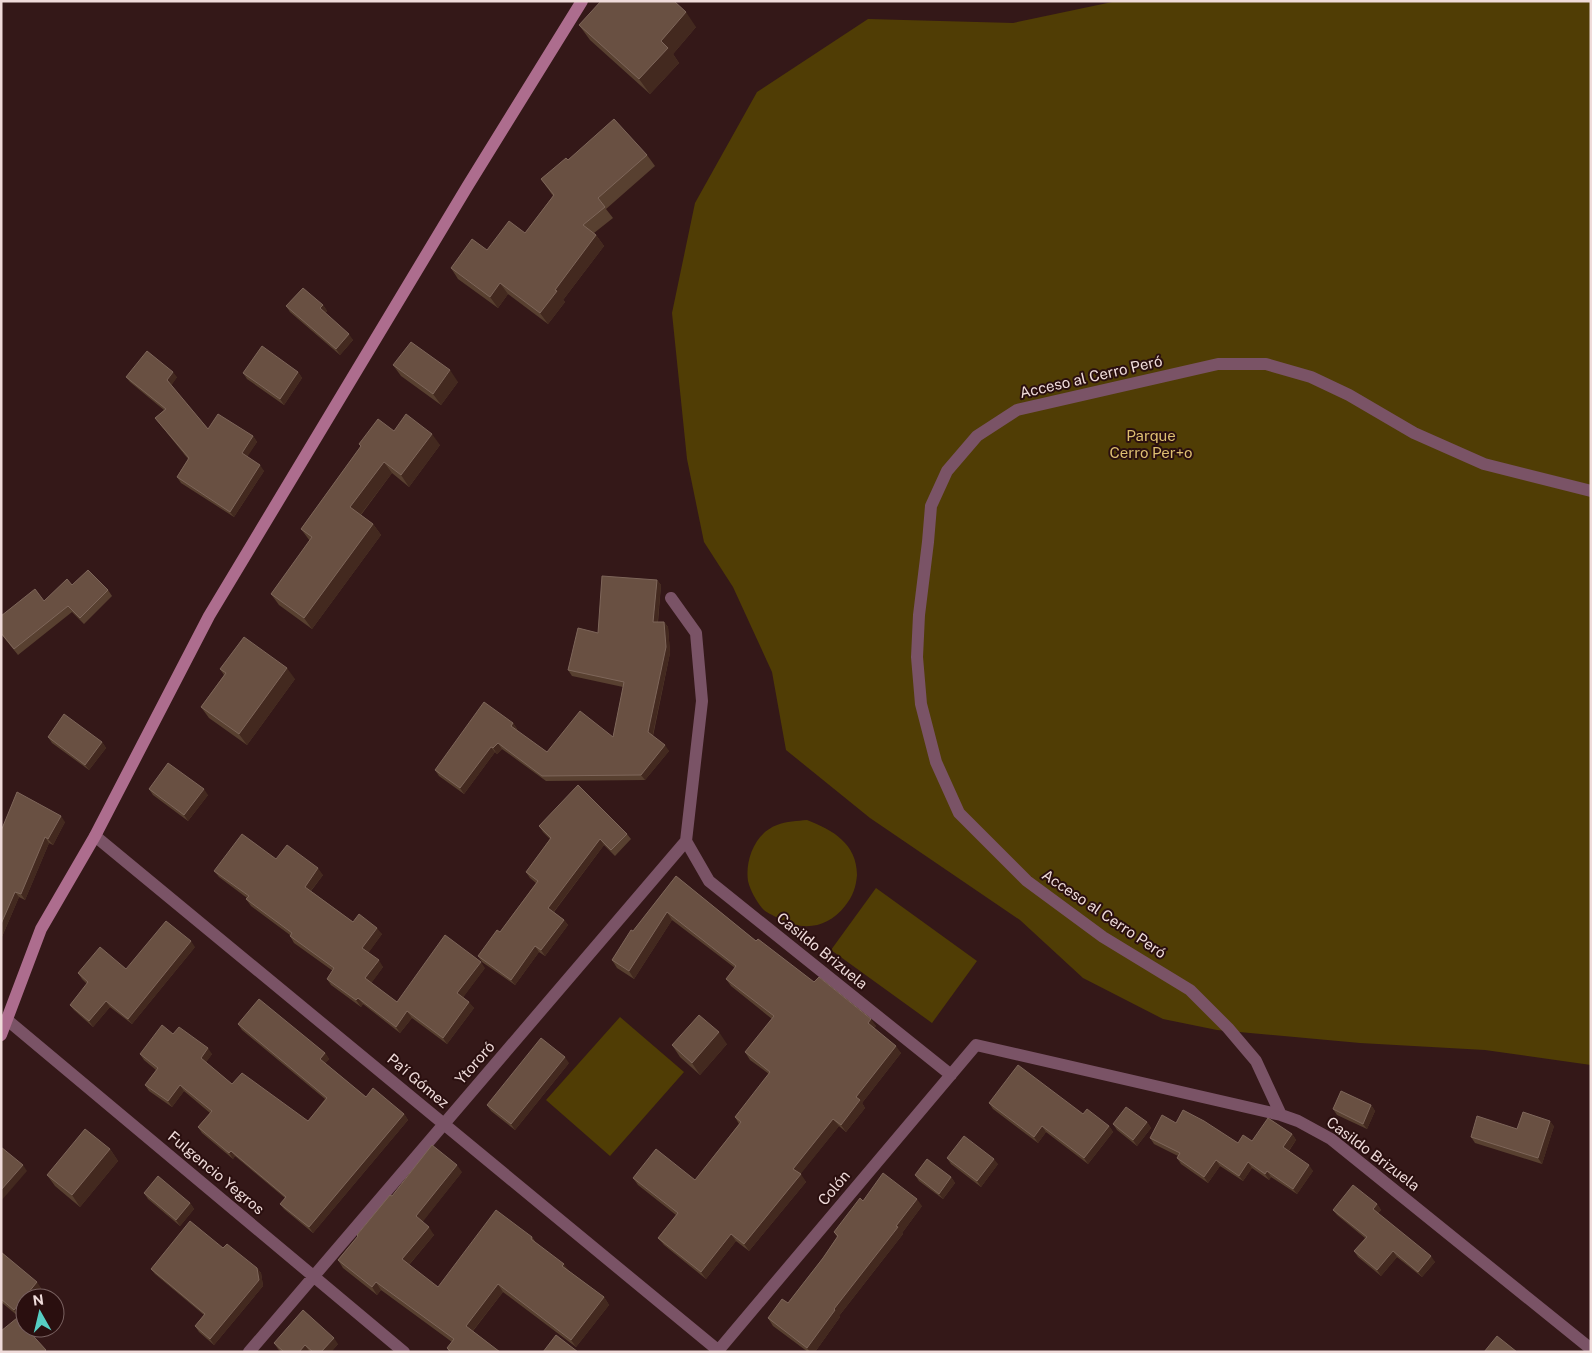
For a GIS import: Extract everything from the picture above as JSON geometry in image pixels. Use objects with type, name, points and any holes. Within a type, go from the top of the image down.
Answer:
[{"type":"main road","points":[[1,1035],[41,929],[95,836],[209,616],[442,228],[582,1]]},
{"type":"street","name":"Acceso al Cerro Peró","points":[[1281,1115],[1256,1061],[1228,1028],[1190,990],[1103,937],[1028,881],[959,813],[936,762],[921,704],[917,657],[919,615],[932,506],[947,471],[977,436],[1017,410],[1218,364],[1266,364],[1311,377],[1349,395],[1414,433],[1484,464],[1591,491]]},
{"type":"street","points":[[671,598],[696,633],[702,701],[686,841]]},
{"type":"street","name":"Pa'í Gómez","points":[[95,836],[718,1351]]},
{"type":"street","name":"Casildo Brizuela","points":[[686,841],[709,881],[951,1075]]},
{"type":"street","name":"Ytororó","points":[[249,1352],[686,841]]},
{"type":"street","name":"Fulgencio Yegros","points":[[6,1019],[404,1352]]},
{"type":"street","name":"Casildo Brizuela","points":[[976,1044],[1281,1115],[1298,1121],[1331,1139],[1591,1349]]},
{"type":"street","name":"Colón","points":[[718,1351],[976,1044]]},
{"type":"green space","name":"Parque Cerro Per+o","points":[[1117,1],[1591,1],[1591,1065],[1485,1050],[1360,1043],[1217,1030],[1163,1019],[1083,978],[1020,920],[870,818],[786,750],[772,672],[733,587],[704,542],[687,459],[672,313],[695,203],[757,92],[868,19],[1013,23]]},
{"type":"green space","points":[[807,820],[826,828],[842,840],[853,855],[857,875],[852,895],[845,906],[831,919],[814,926],[797,925],[787,922],[764,910],[750,888],[747,873],[753,848],[763,834],[781,824]]},
{"type":"green space","points":[[876,888],[977,961],[932,1023],[831,950]]},
{"type":"green space","points":[[620,1017],[684,1072],[610,1156],[546,1100]]},
{"type":"building","points":[[601,1],[674,1],[686,12],[661,41],[668,48],[639,79],[579,25]]},
{"type":"building","points":[[614,119],[647,155],[598,198],[605,207],[583,225],[596,235],[540,313],[500,283],[490,297],[451,268],[472,239],[487,250],[509,221],[525,233],[554,195],[541,179],[566,158],[568,160]]},
{"type":"building","points":[[303,288],[323,305],[320,308],[349,334],[336,349],[286,306]]},
{"type":"building","points":[[411,342],[450,370],[433,394],[393,365]]},
{"type":"building","points":[[262,346],[298,372],[280,399],[243,373]]},
{"type":"building","points":[[147,351],[173,372],[167,380],[208,429],[218,414],[253,436],[242,453],[260,465],[230,512],[177,477],[189,458],[155,418],[166,409],[126,377]]},
{"type":"building","points":[[406,414],[432,434],[401,475],[384,462],[350,507],[373,524],[304,618],[271,594],[312,537],[301,529],[361,446],[359,444],[378,419],[394,431]]},
{"type":"building","points":[[88,570],[108,590],[80,618],[68,606],[14,649],[1,633],[1,616],[35,589],[44,601],[67,579],[72,585]]},
{"type":"building","points":[[602,576],[657,580],[653,622],[664,622],[666,647],[648,732],[665,745],[641,775],[542,776],[498,743],[493,748],[491,747],[460,788],[435,770],[484,702],[513,723],[511,726],[547,752],[580,711],[613,737],[624,682],[568,670],[578,628],[598,633]]},
{"type":"building","points":[[244,637],[287,668],[239,734],[201,707],[226,673],[220,669]]},
{"type":"building","points":[[64,714],[102,742],[85,765],[48,737]]},
{"type":"building","points":[[168,763],[204,789],[184,815],[149,789]]},
{"type":"building","points":[[578,785],[627,834],[611,850],[600,839],[548,908],[564,920],[541,950],[535,946],[511,980],[478,956],[497,930],[500,932],[538,881],[526,872],[551,838],[539,826]]},
{"type":"building","points":[[17,792],[61,816],[48,839],[45,837],[21,894],[15,892],[1,924],[1,831]]},
{"type":"building","points":[[242,834],[276,859],[287,845],[318,868],[305,887],[353,922],[359,914],[377,928],[362,948],[379,960],[365,978],[397,1002],[445,935],[481,962],[457,993],[469,1002],[443,1038],[407,1011],[396,1027],[358,998],[356,1000],[327,979],[334,968],[290,936],[292,933],[246,899],[249,896],[214,871]]},
{"type":"building","points":[[676,876],[756,941],[758,939],[814,982],[819,977],[871,1019],[868,1023],[896,1046],[856,1097],[860,1100],[841,1125],[833,1119],[793,1169],[801,1174],[744,1244],[731,1234],[701,1272],[658,1238],[678,1213],[633,1178],[656,1149],[695,1180],[741,1122],[735,1117],[770,1072],[745,1052],[774,1016],[726,979],[736,966],[667,912],[629,971],[612,960],[631,930],[633,931]]},
{"type":"building","points":[[166,921],[191,941],[128,1019],[106,1001],[89,1021],[70,1005],[88,982],[78,973],[100,947],[126,969]]},
{"type":"building","points":[[259,999],[325,1053],[320,1059],[366,1097],[373,1088],[404,1114],[309,1227],[280,1204],[286,1197],[231,1151],[229,1153],[198,1127],[212,1111],[180,1085],[168,1101],[145,1085],[158,1068],[140,1054],[162,1025],[173,1034],[179,1027],[208,1048],[201,1058],[232,1084],[242,1073],[308,1121],[327,1098],[238,1024]]},
{"type":"building","points":[[699,1015],[719,1032],[692,1063],[672,1045]]},
{"type":"building","points":[[541,1038],[565,1057],[511,1124],[487,1105]]},
{"type":"building","points":[[1018,1065],[1083,1114],[1087,1109],[1109,1126],[1084,1158],[1042,1126],[1034,1137],[989,1103]]},
{"type":"building","points":[[1341,1091],[1371,1105],[1363,1124],[1333,1109]]},
{"type":"building","points":[[1126,1107],[1147,1122],[1133,1140],[1113,1124]]},
{"type":"building","points":[[1183,1110],[1238,1143],[1243,1135],[1252,1141],[1268,1118],[1292,1134],[1283,1147],[1309,1165],[1293,1189],[1267,1171],[1265,1174],[1248,1162],[1239,1176],[1216,1160],[1204,1177],[1177,1158],[1180,1153],[1150,1138],[1162,1115],[1176,1123]]},
{"type":"building","points":[[1523,1112],[1550,1121],[1538,1158],[1471,1137],[1477,1116],[1517,1129]]},
{"type":"building","points":[[85,1129],[110,1149],[72,1195],[47,1175]]},
{"type":"building","points":[[964,1136],[994,1159],[977,1181],[947,1158]]},
{"type":"building","points":[[432,1145],[457,1165],[416,1216],[429,1227],[402,1259],[438,1287],[496,1210],[564,1264],[562,1266],[604,1297],[571,1340],[498,1284],[466,1326],[500,1352],[451,1352],[447,1348],[454,1339],[376,1282],[372,1287],[338,1260]]},
{"type":"building","points":[[1,1147],[23,1165],[1,1190]]},
{"type":"building","points":[[927,1159],[951,1177],[939,1194],[915,1175]]},
{"type":"building","points":[[883,1173],[917,1199],[807,1348],[768,1318],[782,1299],[788,1303],[838,1236],[834,1232],[860,1198],[863,1201]]},
{"type":"building","points":[[158,1176],[190,1203],[176,1220],[144,1193]]},
{"type":"building","points":[[1353,1185],[1377,1204],[1373,1209],[1431,1256],[1418,1272],[1393,1251],[1377,1270],[1354,1251],[1367,1237],[1333,1210]]},
{"type":"building","points":[[190,1221],[223,1248],[227,1244],[257,1268],[259,1280],[210,1339],[195,1326],[205,1314],[151,1269]]},
{"type":"building","points":[[1,1252],[37,1282],[32,1288],[15,1288],[14,1310],[1,1299]]},
{"type":"building","points":[[303,1310],[334,1338],[321,1352],[313,1352],[305,1345],[299,1352],[284,1352],[274,1343]]},
{"type":"building","points":[[15,1320],[15,1338],[35,1338],[46,1350],[44,1352],[1,1352],[1,1331]]},
{"type":"building","points":[[556,1335],[578,1352],[543,1352]]},
{"type":"building","points":[[1497,1336],[1517,1352],[1484,1352]]}]
